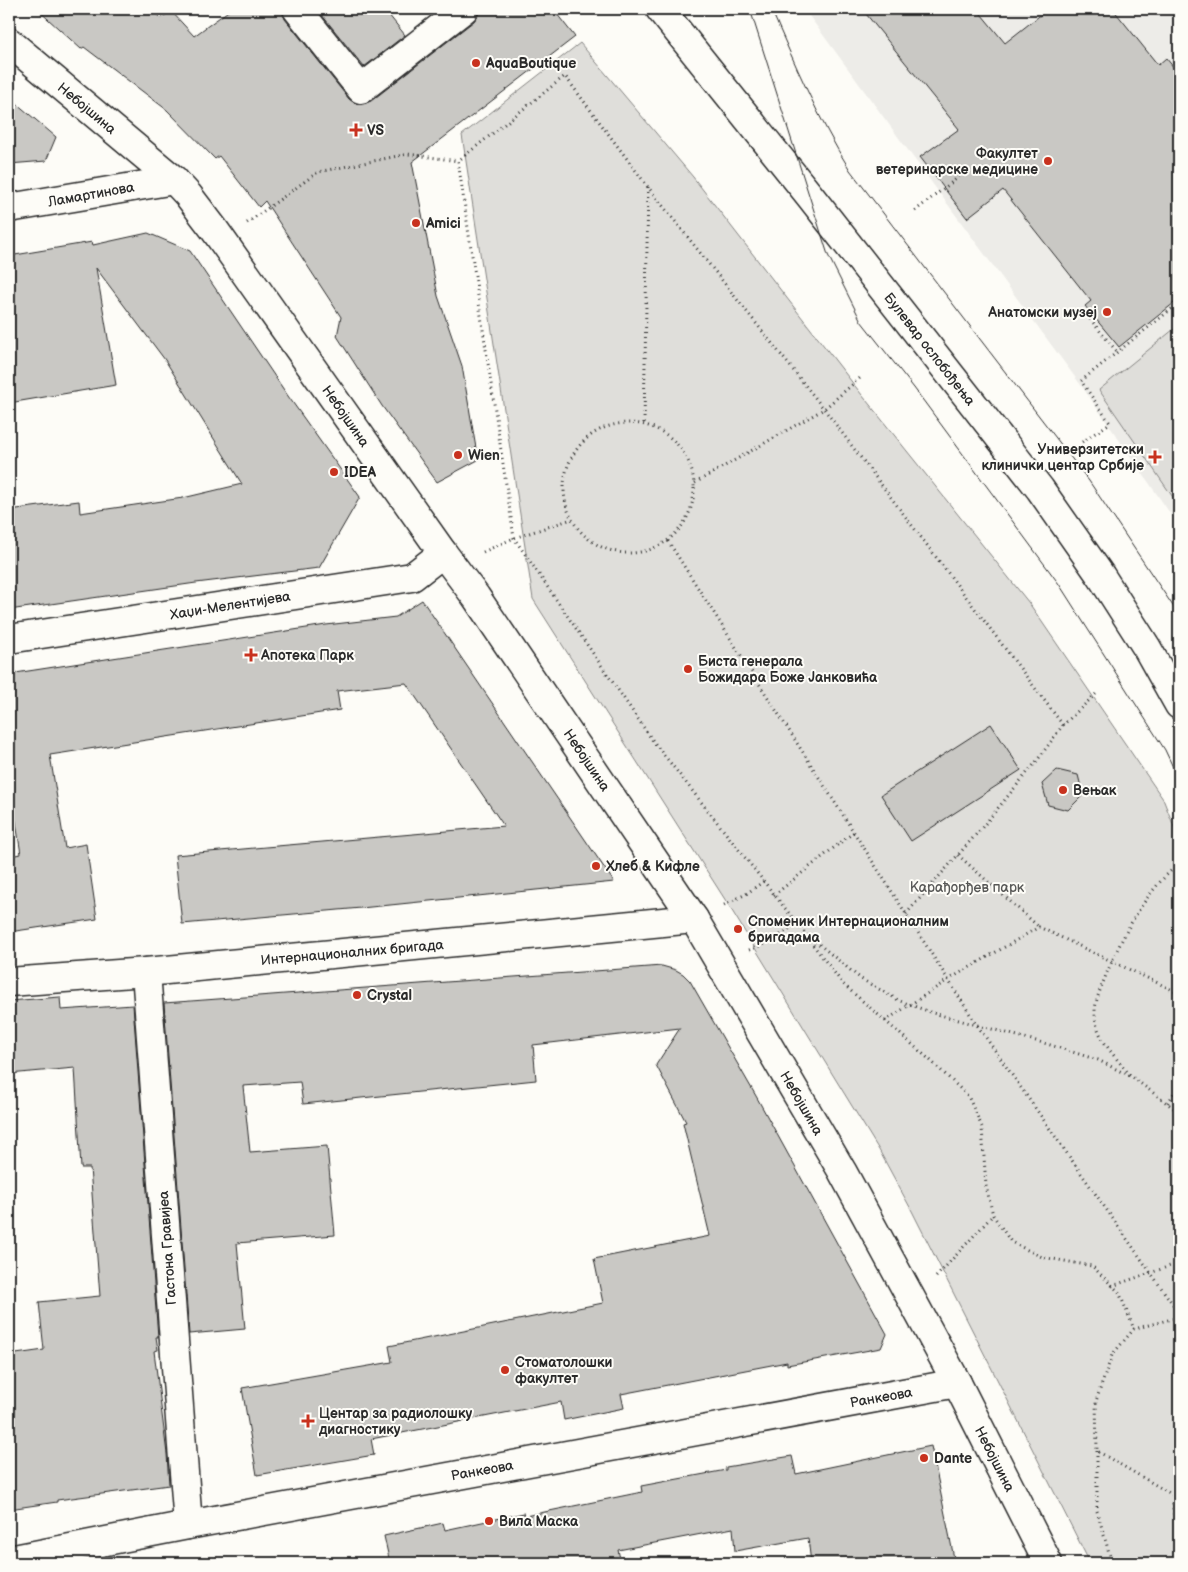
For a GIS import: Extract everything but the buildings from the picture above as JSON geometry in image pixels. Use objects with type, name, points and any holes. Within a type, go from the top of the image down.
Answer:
[{"type":"street","points":[[297,9],[361,89],[464,9]]},
{"type":"street","name":"Булевар ослобођења","points":[[660,9],[810,196],[1040,489],[1101,576],[1147,648],[1179,704]]},
{"type":"street","points":[[686,9],[685,22],[690,47]]},
{"type":"street","name":"Небојшина","points":[[9,42],[174,180],[188,195],[443,553],[706,914],[956,1383],[1048,1563]]},
{"type":"street","name":"Ламартинова","points":[[9,208],[174,180]]},
{"type":"street","name":"Хаџи-Мелентијева","points":[[9,639],[412,577],[443,553]]},
{"type":"street","name":"Интернационалних бригада","points":[[9,982],[146,972],[706,914]]},
{"type":"street","name":"Гастона Гравијеа","points":[[146,972],[188,1525]]},
{"type":"street","name":"Ранкеова","points":[[9,1560],[188,1525],[956,1383]]},
{"type":"path","points":[[244,226],[318,172],[408,154],[458,161],[565,76],[648,187],[824,409],[1063,725]]},
{"type":"path","points":[[458,161],[514,538],[653,741],[796,924],[861,979],[900,1001],[933,1013],[1098,1060],[1132,1077],[1179,1112]]},
{"type":"path","points":[[915,211],[970,168]]},
{"type":"path","points":[[644,423],[648,187]]},
{"type":"path","points":[[1082,442],[1110,423],[1081,381],[1179,303]]},
{"type":"path","points":[[1090,319],[1118,353]]},
{"type":"path","points":[[695,483],[824,409],[860,378]]},
{"type":"path","points":[[623,422],[644,423],[664,431],[680,445],[691,463],[695,483],[693,504],[684,524],[668,541],[648,551],[626,553],[604,548],[585,537],[572,519],[564,498],[564,476],[572,456],[585,439],[602,427],[623,422]]},
{"type":"path","points":[[480,553],[514,538],[572,519]]},
{"type":"path","points":[[668,541],[977,1025],[1179,1313]]},
{"type":"path","points":[[906,914],[1036,762],[1063,725],[1098,692]]},
{"type":"path","points":[[774,896],[854,832]]},
{"type":"path","points":[[958,855],[1040,927],[1179,991]]},
{"type":"path","points":[[1132,1077],[1101,1038],[1095,1012],[1101,988],[1128,929],[1166,874],[1179,864]]},
{"type":"path","points":[[706,914],[746,894],[764,881]]},
{"type":"path","points":[[744,952],[772,941],[796,924]]},
{"type":"path","points":[[885,1021],[948,980],[1040,927]]},
{"type":"path","points":[[803,931],[843,984],[968,1096],[982,1127],[986,1186],[993,1215],[1011,1242],[1042,1257],[1092,1266],[1119,1292],[1134,1329]]},
{"type":"path","points":[[1168,1103],[1179,1085]]},
{"type":"path","points":[[931,1282],[993,1215]]},
{"type":"path","points":[[1112,1286],[1179,1263]]},
{"type":"path","points":[[1179,1272],[1176,1285],[1179,1304]]},
{"type":"path","points":[[1112,1563],[1096,1511],[1096,1402],[1112,1355],[1134,1329],[1179,1317]]},
{"type":"path","points":[[1097,1451],[1173,1495]]},
{"type":"path","points":[[1179,1479],[1173,1495],[1173,1512],[1179,1529]]},
{"type":"shaded area","name":"Факултет ветеринарске медицине","points":[[804,9],[1179,9],[1179,526],[1083,388]]},
{"type":"green space","name":"Карађорђев парк","points":[[580,43],[693,177],[862,395],[1029,603],[1163,799],[1179,839],[1179,1563],[1090,1563],[912,1211],[879,1150],[726,901],[533,599],[462,135]]},
{"type":"green space","name":"Универзитетски клинички центар Србије","points":[[1179,325],[1179,506],[1099,390]]},
{"type":"tram line","points":[[750,9],[828,255],[861,321],[914,388],[1059,584],[1165,750],[1179,780]]},
{"type":"tram line","points":[[771,9],[817,111],[850,170],[1089,481],[1179,615]]},
{"type":"place","name":"AquaBoutique","points":[[476,63]]},
{"type":"place","name":"VS","points":[[356,130]]},
{"type":"place","name":"Факултет ветеринарске медицине","points":[[1048,161]]},
{"type":"place","name":"Amici","points":[[416,223]]},
{"type":"place","name":"Анатомски музеј","points":[[1107,312]]},
{"type":"place","name":"Wien","points":[[458,455]]},
{"type":"place","name":"Универзитетски клинички центар Србије","points":[[1155,457]]},
{"type":"place","name":"IDEA","points":[[334,472]]},
{"type":"place","name":"Апотека Парк","points":[[251,655]]},
{"type":"place","name":"Биста генерала Божидара Боже Јанковића","points":[[688,669]]},
{"type":"place","name":"Вењак","points":[[1063,790]]},
{"type":"place","name":"Хлеб & Кифле","points":[[596,866]]},
{"type":"place","name":"Споменик Интернационалним бригадама","points":[[738,929]]},
{"type":"place","name":"Crystal","points":[[357,995]]},
{"type":"place","name":"Стоматолошки факултет","points":[[505,1370]]},
{"type":"place","name":"Центар за радиолошку диагностику","points":[[308,1421]]},
{"type":"place","name":"Dante","points":[[924,1458]]},
{"type":"place","name":"Вила Маска","points":[[489,1521]]}]
